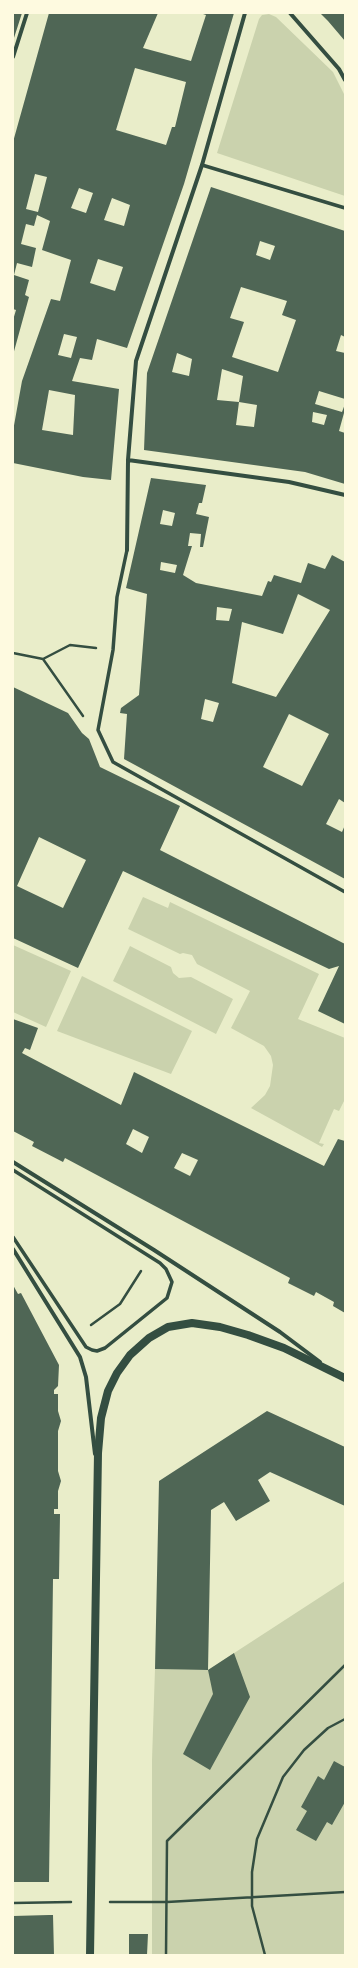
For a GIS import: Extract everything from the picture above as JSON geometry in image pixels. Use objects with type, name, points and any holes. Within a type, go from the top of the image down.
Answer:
[{"type":"main road","points":[[90,1955],[98,1453],[101,1425],[108,1391],[130,1355],[149,1338],[168,1327],[192,1323],[248,1335],[284,1348],[345,1378]]},
{"type":"street","points":[[13,57],[27,13]]},
{"type":"street","points":[[245,13],[202,165],[136,361],[128,460],[127,550],[117,597],[113,650],[98,730],[113,762],[345,892]]},
{"type":"street","points":[[290,13],[339,69],[345,80]]},
{"type":"street","points":[[202,165],[345,208]]},
{"type":"street","points":[[128,460],[289,482],[345,495]]},
{"type":"street","points":[[13,1162],[256,1316],[336,1374]]},
{"type":"street","points":[[13,1170],[163,1266],[172,1282],[167,1298],[105,1348],[97,1351],[89,1349],[13,1237]]},
{"type":"street","points":[[13,1249],[80,1357],[86,1377],[92,1423],[98,1494]]},
{"type":"path","points":[[13,653],[43,659],[70,645],[113,650]]},
{"type":"path","points":[[43,659],[83,716],[98,730]]},
{"type":"path","points":[[78,1334],[120,1304],[150,1257]]},
{"type":"path","points":[[166,1955],[167,1841],[345,1665]]},
{"type":"path","points":[[265,1955],[259,1938],[252,1906],[252,1872],[257,1839],[283,1777],[309,1745],[328,1728],[345,1718]]},
{"type":"path","points":[[91,1902],[167,1902],[345,1892]]},
{"type":"path","points":[[13,1902],[48,1903]]},
{"type":"green space","points":[[269,14],[276,17],[333,72],[345,96],[345,196],[217,153],[259,19],[262,15]]},
{"type":"green space","points":[[143,897],[168,908],[170,902],[319,974],[298,1019],[345,1038],[345,1099],[339,1111],[334,1109],[319,1143],[324,1144],[322,1147],[251,1108],[265,1095],[270,1086],[273,1065],[271,1056],[264,1046],[231,1028],[250,991],[197,964],[192,955],[183,953],[180,954],[128,929]]},
{"type":"green space","points":[[13,945],[71,971],[46,1027],[13,1012]]},
{"type":"green space","points":[[130,946],[171,967],[173,973],[179,978],[191,977],[233,999],[216,1034],[113,981]]},
{"type":"green space","points":[[82,976],[192,1031],[171,1074],[57,1031]]},
{"type":"green space","points":[[345,1581],[345,1955],[152,1955],[152,1760],[155,1669],[208,1670]]},
{"type":"building","points":[[13,13],[22,13],[13,41]]},
{"type":"building","points":[[49,13],[158,13],[143,48],[191,61],[206,15],[200,13],[234,13],[184,184],[127,348],[97,339],[92,360],[80,358],[72,381],[119,389],[111,480],[83,477],[13,463],[13,431],[22,381],[51,299],[60,301],[71,260],[42,250],[50,221],[37,215],[34,226],[26,224],[21,244],[36,248],[32,267],[17,263],[14,275],[29,280],[25,295],[29,297],[13,355],[13,320],[16,310],[13,309],[13,142]],"holes":[[[135,68],[186,82],[175,127],[172,127],[166,145],[116,130]],[[35,174],[47,177],[38,212],[26,209]],[[79,188],[93,193],[86,213],[71,208]],[[112,198],[130,205],[124,226],[104,220]],[[98,259],[123,267],[115,291],[90,283]],[[64,334],[77,337],[71,358],[58,355]],[[49,390],[75,395],[73,435],[42,430]]]},
{"type":"building","points":[[320,13],[345,13],[345,41],[328,21]]},
{"type":"building","points":[[211,187],[345,231],[345,337],[341,335],[336,351],[345,353],[345,399],[319,391],[315,404],[342,412],[345,404],[345,414],[344,413],[339,431],[345,433],[345,484],[305,472],[144,450],[147,373]],"holes":[[[260,241],[275,246],[270,260],[256,255]],[[241,287],[287,301],[282,315],[296,320],[278,372],[232,357],[244,322],[230,318]],[[177,353],[192,359],[189,376],[172,372]],[[222,369],[243,376],[239,402],[217,400]],[[239,402],[257,405],[254,427],[236,425]],[[313,412],[327,415],[324,425],[312,422]]]},
{"type":"building","points":[[151,478],[206,485],[202,503],[199,503],[196,514],[209,517],[203,547],[200,547],[201,534],[190,533],[188,546],[192,546],[183,575],[196,583],[262,596],[268,581],[271,582],[274,575],[301,583],[308,563],[325,569],[332,555],[345,562],[345,803],[339,799],[326,824],[342,832],[345,825],[345,879],[124,759],[127,714],[120,713],[121,708],[139,695],[147,594],[126,588]],"holes":[[[163,510],[175,513],[172,526],[160,524]],[[161,562],[177,565],[175,573],[160,570]],[[298,594],[330,610],[276,697],[232,683],[242,622],[283,634]],[[217,607],[232,609],[229,621],[216,620]],[[205,699],[219,703],[213,722],[201,719]],[[289,714],[329,734],[302,786],[263,767]]]},
{"type":"building","points":[[13,687],[68,713],[82,733],[89,739],[100,767],[180,806],[160,850],[345,944],[345,1024],[318,1011],[339,966],[329,969],[123,871],[78,968],[13,938]],"holes":[[[39,837],[86,860],[63,908],[17,886]]]},
{"type":"building","points":[[13,1019],[38,1028],[30,1050],[25,1048],[22,1053],[121,1105],[134,1072],[324,1166],[338,1139],[345,1141],[345,1313],[333,1306],[334,1302],[316,1292],[314,1296],[288,1283],[290,1278],[65,1158],[63,1162],[32,1146],[34,1142],[13,1131]],"holes":[[[133,1129],[149,1137],[142,1153],[126,1144]],[[182,1153],[198,1160],[190,1176],[174,1168]]]},
{"type":"building","points":[[13,1285],[18,1294],[21,1293],[59,1365],[58,1386],[54,1390],[54,1394],[58,1394],[58,1411],[61,1421],[58,1431],[58,1471],[61,1481],[58,1491],[58,1509],[54,1509],[54,1514],[60,1514],[59,1579],[53,1579],[49,1882],[13,1882]]},
{"type":"building","points":[[267,1411],[345,1447],[345,1506],[270,1472],[258,1480],[270,1501],[236,1521],[224,1502],[211,1510],[208,1670],[155,1669],[159,1481]]},
{"type":"building","points":[[234,1653],[250,1697],[210,1770],[183,1754],[213,1694],[208,1670]]},
{"type":"building","points":[[334,1761],[345,1767],[345,1802],[332,1825],[327,1822],[316,1841],[296,1830],[307,1811],[301,1807],[318,1776],[324,1780]]},
{"type":"building","points":[[53,1915],[54,1955],[13,1955],[13,1916]]},
{"type":"building","points":[[129,1934],[148,1934],[147,1955],[129,1955]]}]
